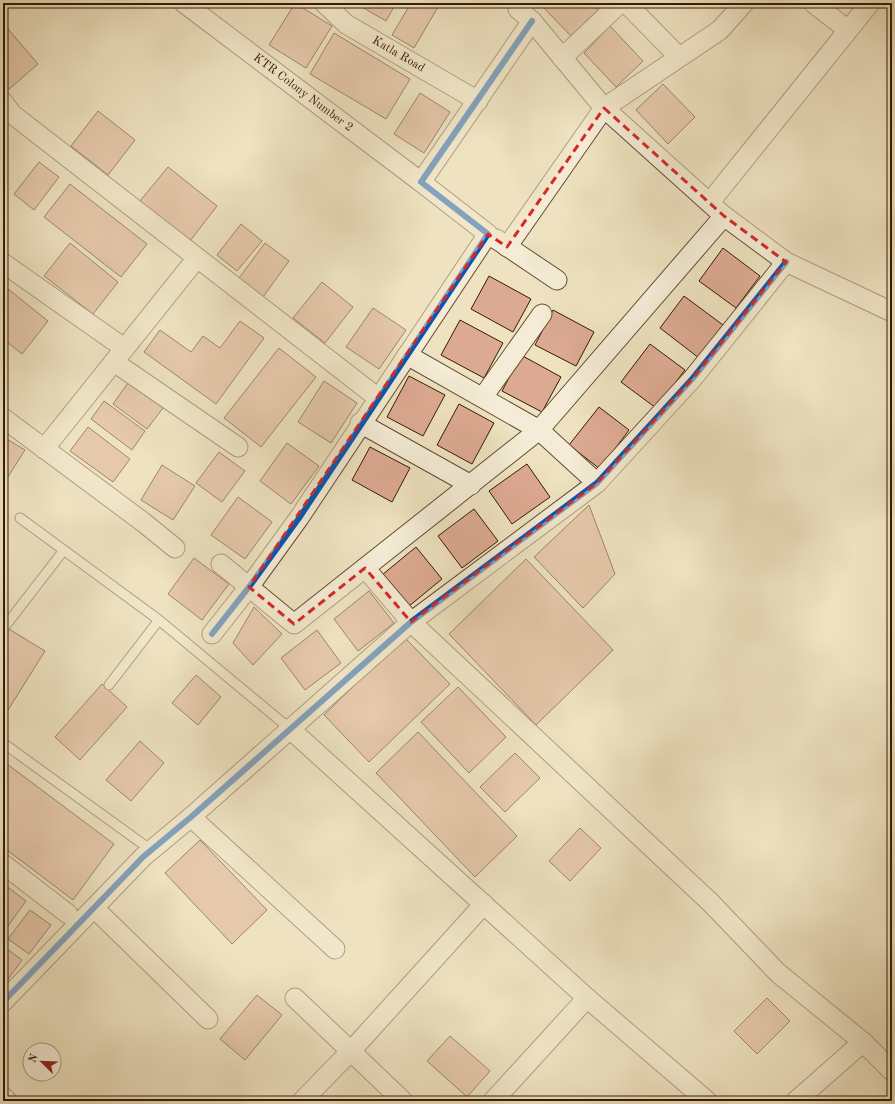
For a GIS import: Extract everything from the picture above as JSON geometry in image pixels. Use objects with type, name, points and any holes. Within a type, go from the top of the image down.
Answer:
[{"type":"street","name":"KTR Colony Number 2","points":[[184,3],[488,234],[557,280]]},
{"type":"street","name":"Katla Road","points":[[324,3],[346,24],[478,101]]},
{"type":"street","points":[[522,3],[518,9],[532,21],[604,108],[724,216],[786,262],[892,312]]},
{"type":"street","points":[[562,58],[620,3]]},
{"type":"street","points":[[626,3],[679,58]]},
{"type":"street","points":[[507,247],[604,108],[720,30],[744,3]]},
{"type":"street","points":[[814,3],[848,30]]},
{"type":"street","points":[[710,202],[870,3]]},
{"type":"street","points":[[421,182],[532,21]]},
{"type":"street","points":[[6,112],[378,398]]},
{"type":"street","points":[[220,564],[294,624],[539,430],[724,216]]},
{"type":"street","points":[[212,634],[249,587],[299,518],[360,423],[488,234]]},
{"type":"street","points":[[44,449],[197,258]]},
{"type":"street","points":[[3,1002],[151,850],[191,817],[289,728],[411,622],[597,483],[694,378],[786,262]]},
{"type":"street","points":[[3,263],[238,447]]},
{"type":"street","points":[[482,397],[542,314]]},
{"type":"street","points":[[407,355],[539,430],[597,483]]},
{"type":"street","points":[[3,418],[143,522],[175,548]]},
{"type":"street","points":[[360,423],[471,485]]},
{"type":"street","points":[[365,568],[411,622],[711,903],[778,973],[863,1042],[892,1071]]},
{"type":"street","points":[[289,728],[697,1098]]},
{"type":"street","points":[[191,817],[335,949]]},
{"type":"street","points":[[3,864],[68,914]]},
{"type":"street","points":[[302,1101],[352,1051],[484,904]]},
{"type":"street","points":[[94,908],[208,1019]]},
{"type":"street","points":[[295,998],[403,1101]]},
{"type":"street","points":[[493,1101],[587,998]]},
{"type":"street","points":[[796,1101],[863,1042]]},
{"type":"street","points":[[3,1097],[7,1101]]},
{"type":"lane","points":[[20,518],[159,620],[289,728]]},
{"type":"lane","points":[[3,629],[64,550]]},
{"type":"lane","points":[[109,685],[159,620]]},
{"type":"lane","points":[[3,743],[151,850]]},
{"type":"highlighted area","points":[[604,108],[724,216],[786,262],[693,378],[597,483],[411,622],[365,568],[294,624],[249,587],[488,234],[507,247]]},
{"type":"building","points":[[295,3],[332,26],[306,68],[269,45]]},
{"type":"building","points":[[355,3],[396,3],[386,21]]},
{"type":"building","points":[[411,3],[432,3],[438,7],[414,48],[392,35]]},
{"type":"building","points":[[539,3],[591,3],[598,10],[571,36]]},
{"type":"building","points":[[3,23],[38,64],[7,91],[3,86]]},
{"type":"building","points":[[610,26],[643,61],[616,87],[584,53]]},
{"type":"building","points":[[334,33],[410,79],[386,119],[310,74]]},
{"type":"building","points":[[663,84],[695,117],[668,144],[636,110]]},
{"type":"building","points":[[420,93],[450,112],[424,153],[394,134]]},
{"type":"building","points":[[98,111],[135,140],[108,175],[71,146]]},
{"type":"building","points":[[39,162],[59,177],[34,210],[14,194]]},
{"type":"building","points":[[168,167],[217,206],[190,241],[140,201]]},
{"type":"building","points":[[70,184],[147,244],[121,277],[44,217]]},
{"type":"building","points":[[241,224],[262,241],[237,271],[217,255]]},
{"type":"building","points":[[70,243],[118,282],[93,314],[44,276]]},
{"type":"building","points":[[265,243],[289,261],[263,297],[239,278]]},
{"type":"building","points":[[723,248],[760,276],[736,308],[699,281]]},
{"type":"building","points":[[489,276],[531,299],[513,332],[471,309]]},
{"type":"building","points":[[322,282],[353,307],[325,343],[293,318]]},
{"type":"building","points":[[3,285],[48,321],[22,354],[3,339]]},
{"type":"building","points":[[684,296],[723,325],[699,358],[660,328]]},
{"type":"building","points":[[373,308],[406,330],[379,369],[346,347]]},
{"type":"building","points":[[553,310],[594,332],[576,366],[535,345]]},
{"type":"building","points":[[460,320],[503,343],[484,378],[441,355]]},
{"type":"building","points":[[240,321],[264,338],[216,404],[144,352],[160,330],[191,352],[203,336],[220,348]]},
{"type":"building","points":[[650,344],[685,370],[656,408],[621,382]]},
{"type":"building","points":[[279,348],[316,377],[261,447],[224,418]]},
{"type":"building","points":[[521,355],[561,377],[542,412],[502,391]]},
{"type":"building","points":[[409,376],[445,395],[423,436],[387,417]]},
{"type":"building","points":[[324,381],[357,403],[331,443],[298,422]]},
{"type":"building","points":[[128,383],[163,408],[147,429],[113,404]]},
{"type":"building","points":[[104,401],[145,431],[132,450],[91,419]]},
{"type":"building","points":[[459,404],[494,423],[472,464],[437,445]]},
{"type":"building","points":[[599,407],[629,430],[600,469],[569,445]]},
{"type":"building","points":[[88,427],[130,459],[113,482],[70,451]]},
{"type":"building","points":[[5,438],[25,450],[4,483],[3,441]]},
{"type":"building","points":[[287,443],[319,466],[291,504],[260,481]]},
{"type":"building","points":[[370,447],[410,468],[392,502],[352,480]]},
{"type":"building","points":[[219,452],[245,471],[222,502],[196,483]]},
{"type":"building","points":[[527,464],[550,497],[512,524],[489,491]]},
{"type":"building","points":[[162,465],[195,486],[173,520],[141,500]]},
{"type":"building","points":[[3,492],[8,495],[3,503]]},
{"type":"building","points":[[238,497],[272,522],[245,559],[211,535]]},
{"type":"building","points":[[589,505],[615,574],[583,608],[534,557]]},
{"type":"building","points":[[474,509],[498,541],[462,568],[438,536]]},
{"type":"building","points":[[416,547],[442,579],[408,607],[382,575]]},
{"type":"building","points":[[194,558],[229,584],[202,620],[168,594]]},
{"type":"building","points":[[526,559],[613,650],[536,725],[449,634]]},
{"type":"building","points":[[369,591],[394,623],[358,651],[334,619]]},
{"type":"building","points":[[254,607],[282,634],[253,665],[233,643]]},
{"type":"building","points":[[9,629],[45,651],[8,710],[3,707],[3,639]]},
{"type":"building","points":[[317,630],[341,663],[305,690],[281,658]]},
{"type":"building","points":[[404,637],[450,684],[369,762],[324,715]]},
{"type":"building","points":[[196,675],[221,697],[198,725],[172,703]]},
{"type":"building","points":[[102,684],[127,707],[80,760],[55,737]]},
{"type":"building","points":[[458,687],[506,737],[469,773],[421,722]]},
{"type":"building","points":[[418,732],[517,836],[475,877],[376,773]]},
{"type":"building","points":[[140,741],[164,763],[131,801],[106,780]]},
{"type":"building","points":[[515,753],[540,778],[505,812],[480,787]]},
{"type":"building","points":[[3,761],[114,844],[73,900],[3,847]]},
{"type":"building","points":[[580,828],[601,848],[570,881],[549,861]]},
{"type":"building","points":[[200,840],[267,910],[232,944],[165,873]]},
{"type":"building","points":[[5,885],[26,901],[5,930],[3,928],[3,889]]},
{"type":"building","points":[[30,910],[51,925],[29,954],[8,939]]},
{"type":"building","points":[[3,946],[22,960],[3,986]]},
{"type":"building","points":[[257,995],[282,1015],[245,1060],[220,1039]]},
{"type":"building","points":[[767,998],[790,1021],[757,1054],[734,1031]]},
{"type":"building","points":[[450,1036],[490,1071],[467,1097],[427,1061]]},
{"type":"cycle path","points":[[212,634],[249,587],[299,518],[488,234],[421,182],[532,21]]},
{"type":"cycle path","points":[[3,1002],[143,857],[191,817],[411,622],[597,483],[693,378],[786,262]]}]
